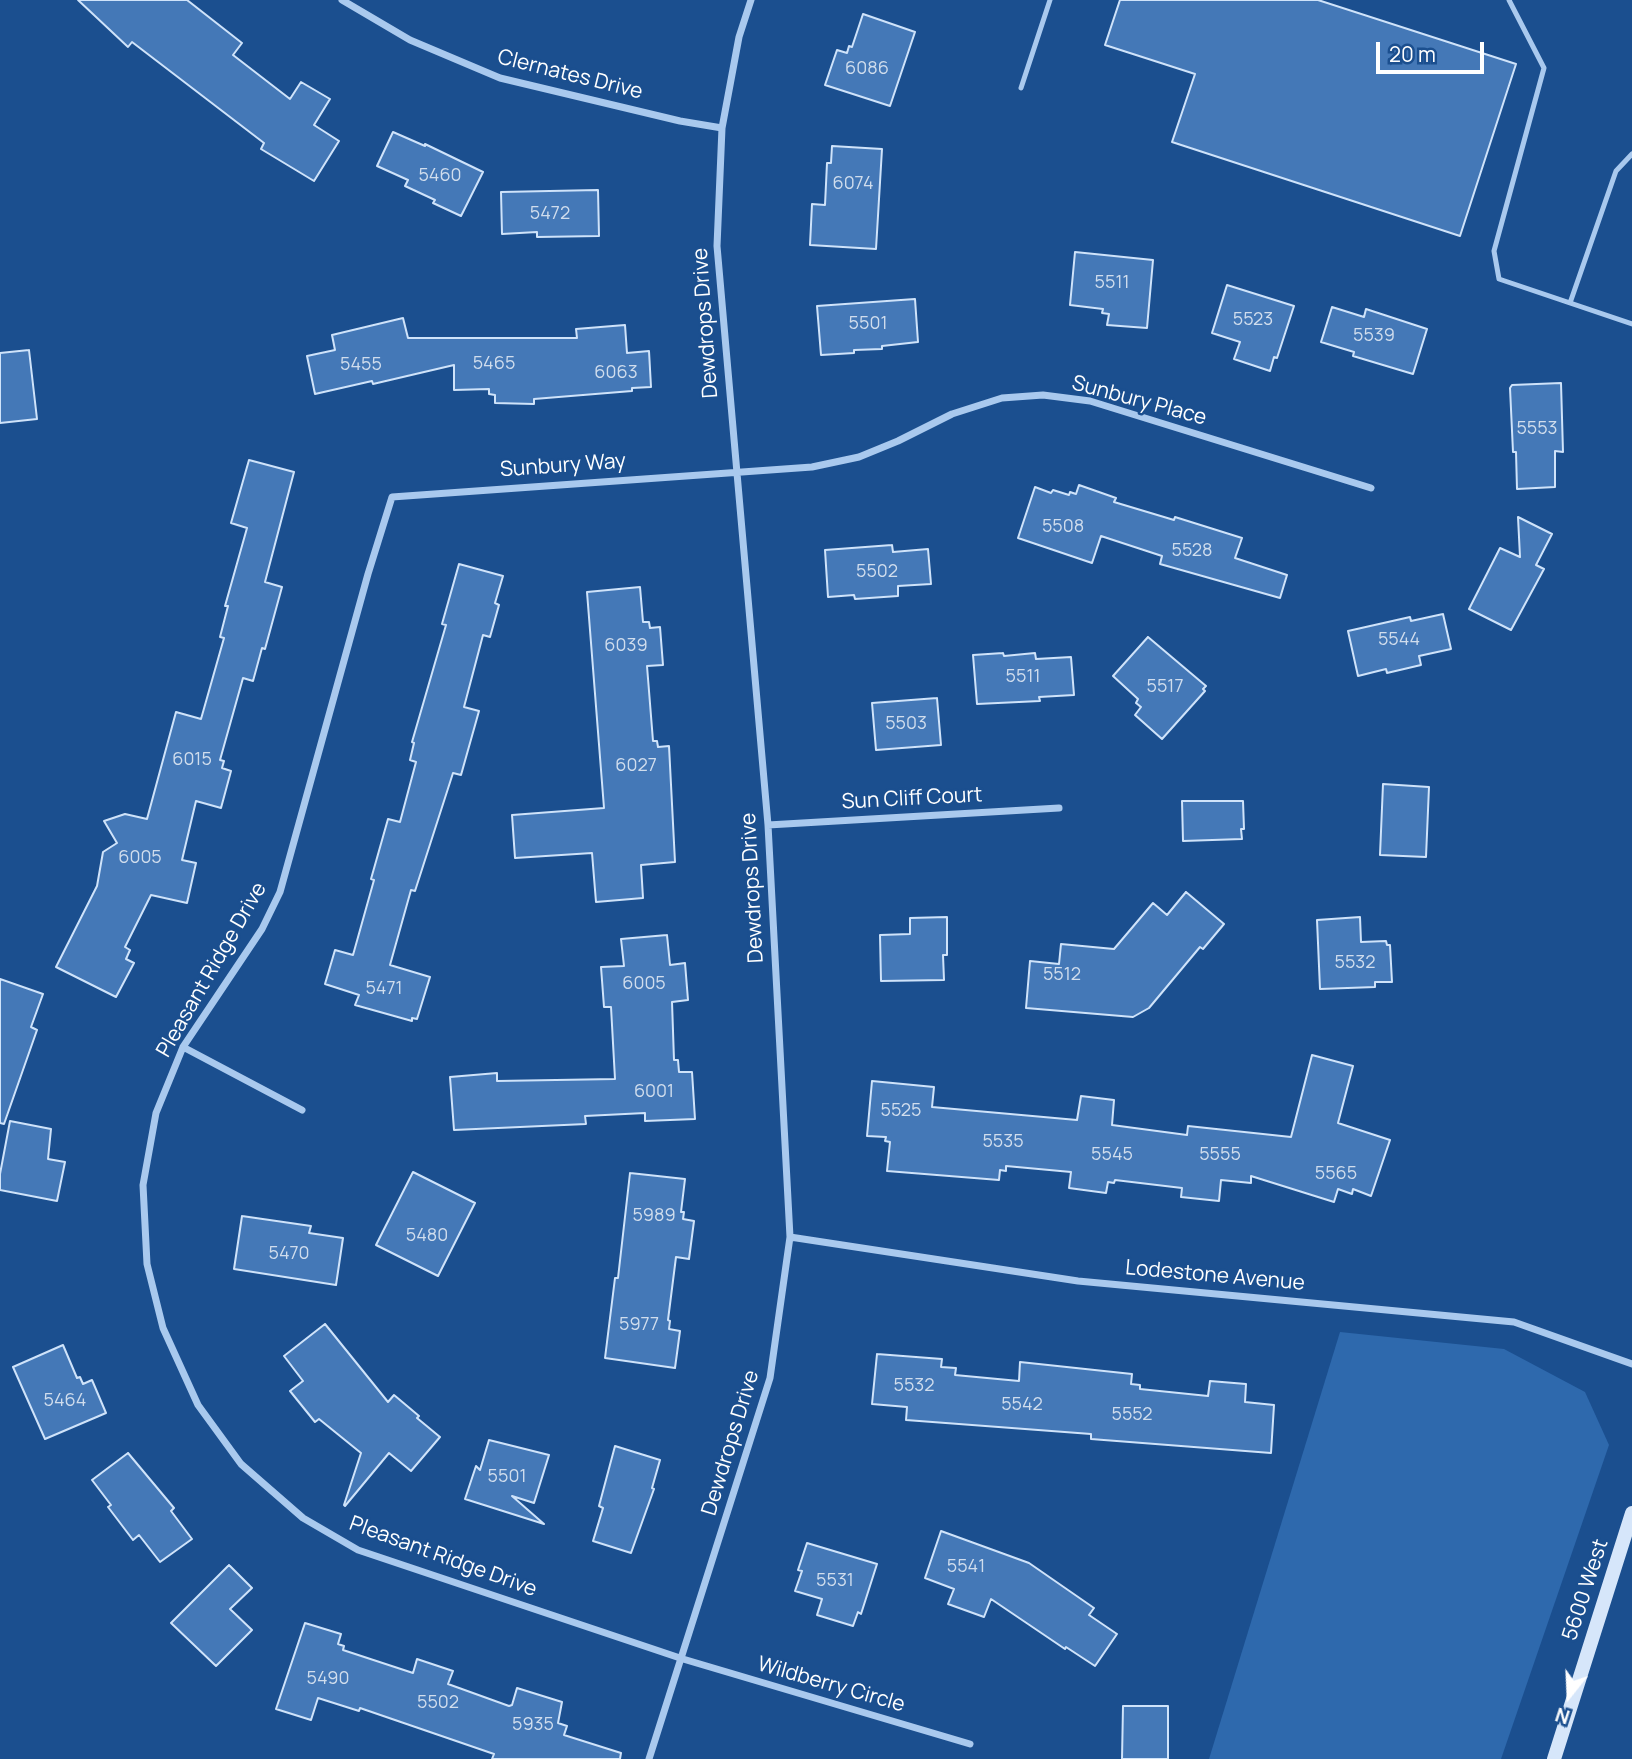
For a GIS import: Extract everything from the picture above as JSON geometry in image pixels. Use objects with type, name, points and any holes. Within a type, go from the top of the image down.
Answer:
[{"type":"main road","name":"5600 West","points":[[1554,1759],[1632,1513]]},
{"type":"street","name":"Clernates Drive","points":[[342,0],[410,40],[500,78],[680,121],[722,128]]},
{"type":"street","name":"Dewdrops Drive","points":[[649,1759],[683,1659],[770,1378],[790,1237],[768,825],[717,246],[722,128],[739,37],[751,0]]},
{"type":"street","name":"Sunbury Place","points":[[736,471],[812,467],[859,457],[952,414],[1003,398],[1043,395],[1090,401],[1371,488]]},
{"type":"street","name":"Sunbury Way","points":[[392,497],[736,471]]},
{"type":"street","name":"Pleasant Ridge Drive","points":[[392,497],[368,573],[280,892],[262,929],[183,1047],[156,1113],[143,1185],[148,1264],[163,1328],[198,1405],[241,1464],[303,1518],[358,1549],[683,1659]]},
{"type":"street","name":"Sun Cliff Court","points":[[768,825],[1059,808]]},
{"type":"street","points":[[183,1047],[302,1110]]},
{"type":"street","name":"Lodestone Avenue","points":[[790,1237],[1078,1281],[1514,1322],[1632,1364]]},
{"type":"street","name":"Wildberry Circle","points":[[683,1659],[970,1744]]},
{"type":"lane","points":[[1021,88],[1049,0]]},
{"type":"lane","points":[[1509,0],[1544,68],[1494,251],[1499,279],[1632,324]]},
{"type":"lane","points":[[1570,303],[1616,171],[1632,154]]},
{"type":"shaded area","points":[[1340,1332],[1504,1349],[1585,1392],[1609,1445],[1501,1759],[1209,1759]]},
{"type":"building","points":[[78,0],[187,0],[242,43],[233,55],[290,99],[301,82],[330,99],[314,125],[339,141],[314,181],[261,149],[264,143],[132,42],[128,47]]},
{"type":"building","points":[[1120,0],[1318,0],[1516,64],[1460,236],[1172,142],[1195,74],[1105,45]]},
{"type":"building","points":[[863,14],[915,32],[890,106],[825,85],[837,50],[847,53],[849,46],[852,47]]},
{"type":"building","points":[[393,132],[483,172],[461,216],[405,186],[408,180],[377,166]]},
{"type":"building","points":[[832,146],[882,149],[876,249],[810,245],[812,204],[825,205],[827,163],[831,163]]},
{"type":"building","points":[[598,190],[599,236],[537,237],[537,232],[502,234],[501,192]]},
{"type":"building","points":[[1075,252],[1153,260],[1147,328],[1107,325],[1109,314],[1102,313],[1103,309],[1070,305]]},
{"type":"building","points":[[1227,285],[1294,306],[1270,371],[1234,359],[1240,342],[1212,333]]},
{"type":"building","points":[[915,299],[918,342],[882,346],[882,349],[854,350],[854,353],[821,355],[817,306]]},
{"type":"building","points":[[1332,307],[1364,317],[1366,309],[1427,329],[1413,374],[1353,356],[1354,352],[1321,342]]},
{"type":"building","points":[[403,318],[408,338],[577,338],[576,329],[625,325],[627,353],[649,351],[651,387],[534,399],[534,404],[495,403],[495,395],[489,394],[489,389],[454,390],[454,365],[315,394],[307,356],[335,350],[332,335]]},
{"type":"building","points":[[29,350],[37,419],[0,423],[0,353]]},
{"type":"building","points":[[1561,383],[1563,452],[1555,451],[1555,487],[1517,489],[1510,388],[1512,385]]},
{"type":"building","points":[[249,460],[294,472],[265,582],[282,587],[253,681],[243,678],[220,760],[224,761],[222,768],[231,771],[221,808],[196,801],[182,860],[196,863],[187,903],[151,895],[125,947],[130,950],[126,959],[134,963],[116,997],[56,967],[97,886],[103,852],[117,843],[104,821],[125,814],[147,819],[176,712],[201,719],[224,638],[220,637],[228,606],[225,606],[247,528],[231,523]]},
{"type":"building","points":[[1079,485],[1116,498],[1114,502],[1242,538],[1235,558],[1287,575],[1280,598],[1160,564],[1162,556],[1101,536],[1092,563],[1018,538],[1035,487],[1051,493],[1053,490],[1069,495],[1070,492],[1076,494]]},
{"type":"building","points":[[1518,517],[1552,534],[1536,565],[1544,569],[1511,630],[1469,609],[1500,548],[1520,557]]},
{"type":"building","points":[[892,545],[893,552],[928,549],[931,584],[898,586],[898,596],[855,599],[854,595],[828,597],[825,550]]},
{"type":"building","points":[[459,564],[503,576],[495,603],[499,605],[490,637],[483,635],[464,707],[479,711],[461,775],[453,773],[415,891],[411,890],[390,965],[430,977],[417,1019],[412,1018],[412,1021],[355,1005],[359,995],[325,984],[335,950],[353,955],[388,819],[400,822],[416,762],[410,760],[412,742],[446,625],[442,624]]},
{"type":"building","points":[[640,587],[643,622],[649,622],[650,628],[660,627],[663,665],[647,666],[653,741],[657,741],[658,747],[669,746],[675,862],[641,865],[643,898],[596,902],[592,853],[515,858],[512,815],[604,808],[587,592]]},
{"type":"building","points":[[1443,614],[1451,649],[1419,656],[1421,665],[1358,676],[1348,631],[1410,617],[1411,621]]},
{"type":"building","points":[[1148,637],[1206,686],[1203,689],[1205,691],[1162,739],[1135,715],[1141,707],[1136,703],[1138,699],[1113,676]]},
{"type":"building","points":[[1003,653],[1004,656],[1035,653],[1036,659],[1071,657],[1074,695],[1039,697],[1040,701],[977,704],[973,655]]},
{"type":"building","points":[[937,698],[941,745],[876,750],[872,703]]},
{"type":"building","points":[[1383,784],[1429,787],[1426,857],[1380,855]]},
{"type":"building","points":[[1182,801],[1243,801],[1242,839],[1183,841]]},
{"type":"building","points":[[1186,892],[1224,924],[1203,949],[1200,947],[1149,1008],[1133,1017],[1026,1008],[1030,961],[1059,964],[1061,944],[1114,949],[1153,903],[1167,915]]},
{"type":"building","points":[[947,917],[947,955],[943,955],[944,980],[881,981],[880,935],[910,934],[910,918]]},
{"type":"building","points":[[1360,917],[1361,942],[1386,941],[1387,945],[1390,945],[1392,982],[1375,982],[1375,987],[1320,989],[1317,920]]},
{"type":"building","points":[[667,935],[670,965],[685,963],[688,1000],[672,1002],[674,1060],[678,1060],[679,1072],[692,1072],[695,1119],[645,1121],[645,1113],[585,1116],[586,1124],[454,1130],[450,1077],[497,1073],[497,1081],[615,1079],[611,1007],[604,1007],[601,967],[624,966],[621,939]]},
{"type":"building","points":[[0,979],[43,994],[31,1027],[37,1030],[4,1124],[0,1123]]},
{"type":"building","points":[[1312,1055],[1353,1066],[1338,1123],[1390,1140],[1371,1196],[1353,1189],[1352,1194],[1338,1189],[1334,1202],[1251,1176],[1251,1183],[1221,1180],[1219,1201],[1181,1197],[1182,1188],[1115,1180],[1114,1183],[1108,1182],[1106,1193],[1069,1188],[1071,1172],[1006,1166],[1006,1171],[1000,1170],[999,1180],[887,1171],[890,1142],[885,1141],[886,1137],[867,1136],[872,1081],[934,1087],[932,1107],[1077,1120],[1081,1096],[1114,1100],[1112,1125],[1187,1135],[1188,1126],[1291,1137]]},
{"type":"building","points":[[10,1121],[51,1129],[48,1159],[65,1162],[57,1201],[0,1190],[0,1174]]},
{"type":"building","points":[[413,1172],[475,1203],[438,1276],[376,1245]]},
{"type":"building","points":[[630,1173],[685,1179],[681,1212],[684,1212],[683,1219],[694,1221],[689,1259],[676,1257],[668,1320],[669,1329],[680,1331],[675,1368],[605,1358],[615,1278],[618,1278]]},
{"type":"building","points":[[242,1216],[311,1226],[309,1233],[343,1238],[336,1285],[234,1269]]},
{"type":"building","points":[[325,1324],[388,1402],[394,1395],[440,1437],[411,1471],[389,1453],[345,1506],[361,1453],[319,1419],[315,1422],[290,1391],[303,1381],[284,1356]]},
{"type":"building","points":[[63,1345],[77,1378],[80,1377],[83,1384],[92,1380],[106,1413],[45,1439],[13,1367]]},
{"type":"building","points":[[877,1354],[942,1359],[941,1367],[956,1368],[955,1375],[1019,1381],[1020,1362],[1132,1374],[1131,1384],[1140,1385],[1140,1389],[1208,1396],[1210,1381],[1246,1384],[1245,1402],[1274,1405],[1271,1453],[1091,1439],[1091,1434],[906,1420],[907,1407],[872,1404]]},
{"type":"building","points":[[489,1440],[549,1455],[534,1503],[512,1496],[544,1524],[465,1499],[476,1466],[480,1470]]},
{"type":"building","points":[[615,1446],[660,1460],[652,1488],[654,1489],[631,1553],[593,1541],[603,1508],[599,1506]]},
{"type":"building","points":[[128,1453],[174,1508],[171,1511],[192,1539],[160,1562],[139,1535],[133,1540],[92,1480]]},
{"type":"building","points":[[941,1531],[1029,1563],[1094,1608],[1089,1615],[1117,1634],[1095,1666],[991,1599],[984,1617],[948,1604],[954,1589],[925,1578]]},
{"type":"building","points":[[807,1543],[877,1564],[861,1614],[858,1612],[853,1626],[817,1615],[822,1599],[795,1591],[802,1571],[798,1570]]},
{"type":"building","points":[[229,1565],[252,1588],[230,1609],[252,1630],[216,1666],[171,1623]]},
{"type":"building","points":[[305,1623],[341,1634],[338,1644],[344,1646],[343,1650],[413,1673],[417,1659],[453,1671],[448,1684],[509,1706],[512,1705],[517,1688],[562,1702],[558,1723],[567,1726],[564,1735],[621,1753],[620,1759],[492,1759],[494,1754],[360,1708],[359,1711],[318,1698],[311,1720],[276,1709]]},
{"type":"building","points":[[1123,1706],[1168,1706],[1168,1759],[1122,1759]]}]
